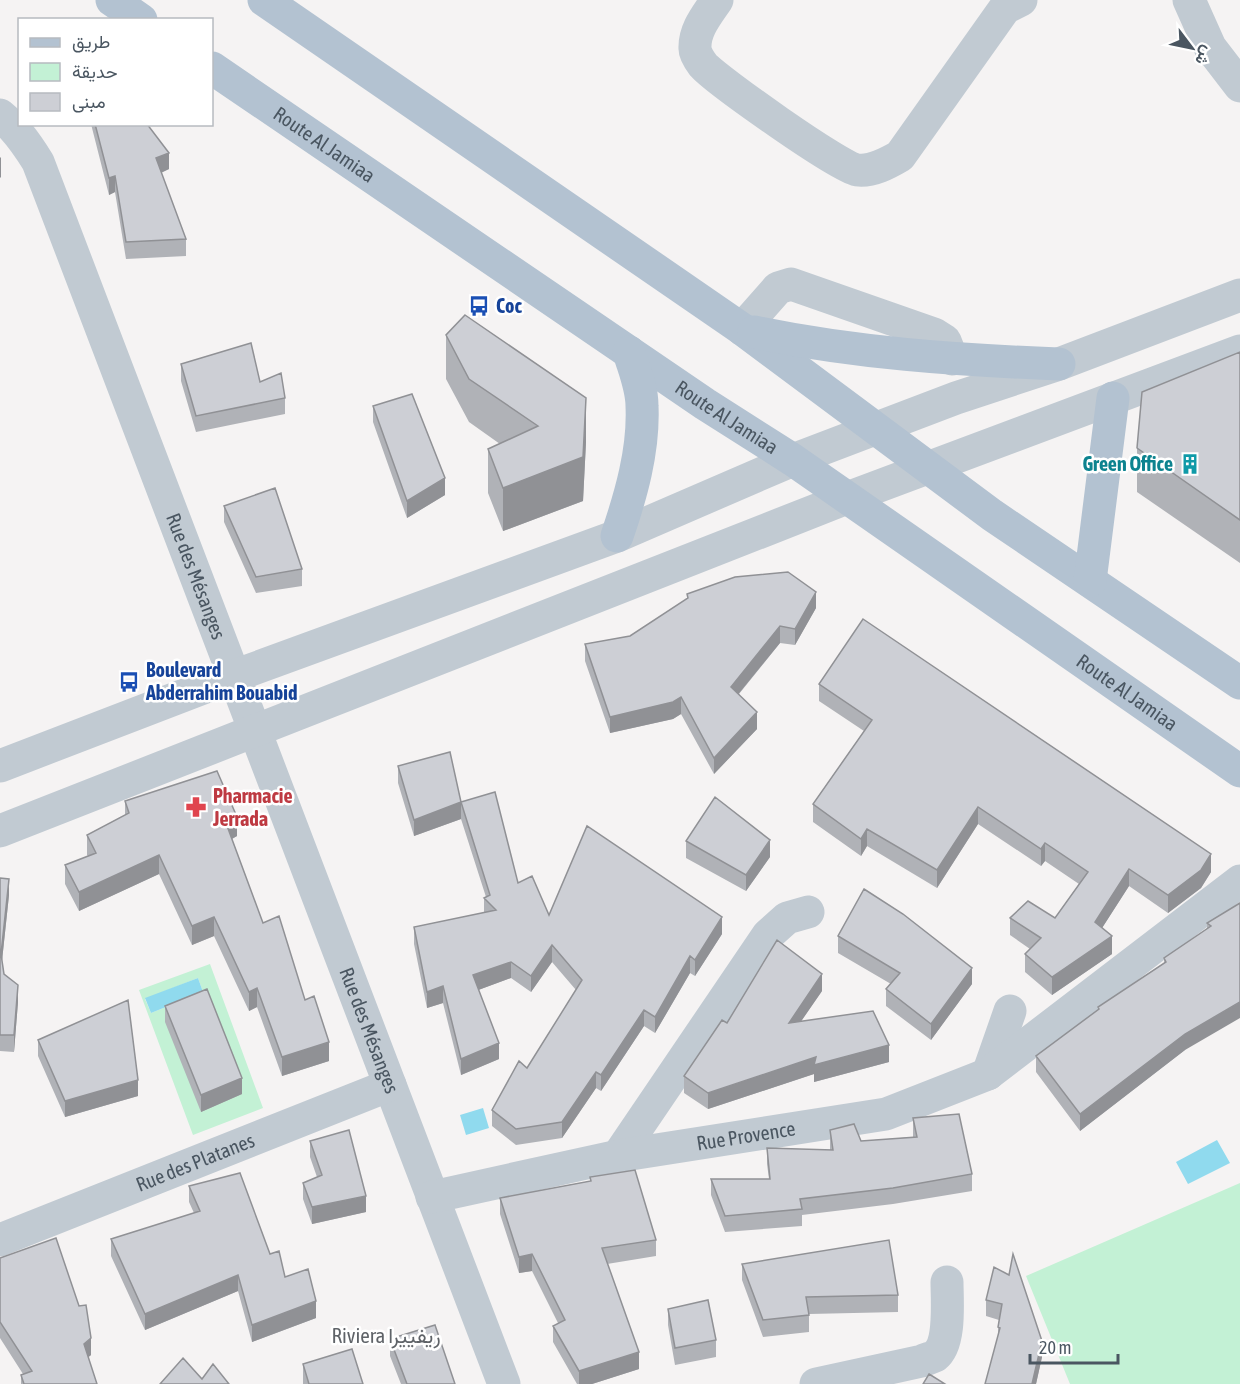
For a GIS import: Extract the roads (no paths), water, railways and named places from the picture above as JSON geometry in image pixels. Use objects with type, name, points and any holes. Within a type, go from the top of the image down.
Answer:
[{"type":"main road","points":[[112,0],[138,18]]},
{"type":"main road","points":[[264,0],[742,329],[926,468],[1240,683]]},
{"type":"main road","name":"Route Al Jamiaa","points":[[213,69],[705,404],[792,460],[1240,771]]},
{"type":"main road","points":[[742,329],[862,351],[952,359],[1059,364]]},
{"type":"main road","points":[[617,536],[630,500],[639,446],[642,405],[638,380],[629,352]]},
{"type":"main road","points":[[1090,581],[1113,398]]},
{"type":"street","points":[[717,0],[698,28],[694,51],[703,65],[831,158],[856,170],[881,166],[900,156],[1007,3]]},
{"type":"street","points":[[1189,0],[1210,47],[1240,86]]},
{"type":"street","name":"Rue des Mésanges","points":[[0,115],[12,124],[38,162],[504,1384]]},
{"type":"street","points":[[742,329],[778,288],[791,284],[934,334],[945,341],[952,359]]},
{"type":"street","points":[[0,766],[234,676],[617,536],[792,460],[876,428],[956,398],[1059,364],[1240,295]]},
{"type":"street","points":[[0,831],[847,498],[1240,351]]},
{"type":"street","name":"Rue Provence","points":[[432,1197],[618,1156],[886,1114],[988,1074],[1240,881]]},
{"type":"street","points":[[618,1156],[768,935],[787,918],[808,912]]},
{"type":"street","points":[[988,1074],[1010,1011]]},
{"type":"street","name":"Rue des Platanes","points":[[0,1240],[390,1085]]},
{"type":"street","points":[[816,1384],[922,1361],[936,1355],[944,1345],[946,1333],[947,1282]]},
{"type":"water","points":[[198,978],[203,992],[151,1013],[145,998]]},
{"type":"water","points":[[483,1108],[489,1128],[466,1135],[460,1115]]},
{"type":"water","points":[[1217,1140],[1230,1163],[1188,1184],[1176,1162]]},
{"type":"place","name":"Coc","points":[[479,306]]},
{"type":"place","name":"Green Office","points":[[1190,464]]},
{"type":"place","name":"Boulevard Abderrahim Bouabid","points":[[129,682]]},
{"type":"place","name":"Pharmacie Jerrada","points":[[196,807]]},
{"type":"district","name":"Riviera ريفييرا","points":[[386,1336]]}]
